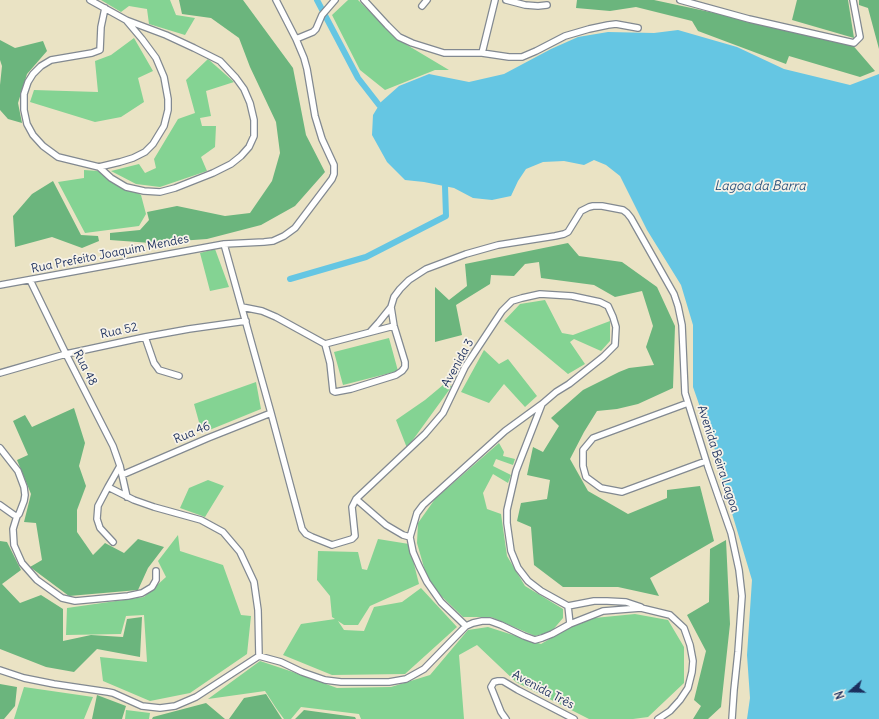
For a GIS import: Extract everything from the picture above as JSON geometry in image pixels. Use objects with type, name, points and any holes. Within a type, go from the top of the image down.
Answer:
[{"type":"street","points":[[90,0],[126,20],[166,35],[220,61],[244,89],[250,103],[254,120],[254,136],[249,147],[241,156],[231,164],[213,173],[175,188],[160,192],[144,191],[126,187],[111,178],[99,167]]},
{"type":"street","points":[[276,0],[296,39],[313,32],[316,29],[322,15],[334,2]]},
{"type":"street","points":[[364,0],[399,37],[412,43],[444,53],[482,53],[509,57],[522,57],[536,52],[565,36],[589,29],[616,24],[638,28]]},
{"type":"street","points":[[422,6],[427,0]]},
{"type":"street","points":[[482,53],[495,0]]},
{"type":"street","points":[[506,0],[525,6],[547,5]]},
{"type":"street","points":[[680,0],[854,43],[860,38],[853,0]]},
{"type":"street","points":[[105,8],[101,27],[100,50],[92,53],[51,60],[33,74],[28,82],[24,94],[24,110],[27,124],[43,146],[58,157],[99,167],[120,162],[145,152],[153,144],[164,126],[168,110],[168,98],[164,77],[156,58],[126,20]]},
{"type":"street","name":"Rua Prefeito Joaquim Mendes","points":[[0,285],[224,244],[273,241],[284,236],[294,228],[328,186],[334,174],[334,165],[322,139],[315,116],[307,69],[296,39]]},
{"type":"street","name":"Avenida Beira Lagoa","points":[[391,307],[394,297],[400,289],[409,280],[426,269],[466,254],[498,245],[564,234],[568,232],[581,212],[589,207],[602,206],[623,210],[627,213],[674,294],[678,306],[682,325],[685,393],[706,461],[731,533],[739,570],[742,596],[732,719]]},
{"type":"street","points":[[224,244],[302,529],[306,534],[332,545],[352,539],[355,536],[352,507],[356,499],[386,525],[403,535],[410,537]]},
{"type":"street","name":"Rua 48","points":[[30,280],[113,446],[120,466],[127,497]]},
{"type":"street","name":"Avenida 3","points":[[356,499],[426,434],[443,414],[465,367],[502,311],[512,301],[540,294],[572,296],[600,302],[608,306],[616,328],[615,345],[603,358],[542,404],[516,471],[507,510],[507,523],[511,551],[518,568],[528,581],[541,591],[568,606]]},
{"type":"street","points":[[242,307],[269,314],[325,344],[394,326]]},
{"type":"street","points":[[325,344],[330,363],[333,391],[335,392],[351,389],[396,375],[405,367],[405,362],[394,326],[391,307]]},
{"type":"street","points":[[370,332],[380,322],[391,307]]},
{"type":"street","name":"Rua 52","points":[[0,373],[66,354],[145,337],[246,321]]},
{"type":"street","points":[[145,337],[154,362],[159,370],[179,376]]},
{"type":"street","points":[[688,403],[593,438],[583,450],[583,466],[586,477],[601,488],[622,492],[706,461]]},
{"type":"street","points":[[466,626],[441,602],[427,582],[419,566],[413,552],[410,537],[417,513],[423,505],[505,431],[542,404]]},
{"type":"street","name":"Rua 46","points":[[122,476],[208,438],[271,413]]},
{"type":"street","points":[[0,448],[18,471],[24,487],[24,502],[17,516],[13,529],[14,545],[22,563],[37,580],[62,598],[75,601],[128,596],[142,593],[152,587],[156,580],[156,571]]},
{"type":"street","points":[[113,542],[100,528],[97,519],[98,506],[120,466]]},
{"type":"street","points":[[108,487],[127,497],[154,507],[201,520],[223,532],[240,552],[254,582],[258,610],[259,656]]},
{"type":"street","points":[[0,505],[14,516],[17,516]]},
{"type":"street","points":[[570,624],[568,606],[608,600],[626,602],[641,608],[670,615],[684,628],[690,645],[693,661],[688,688],[670,711],[658,719]]},
{"type":"street","points":[[0,670],[24,678],[113,693],[142,706],[160,708],[174,706],[196,697],[259,656],[281,662],[302,672],[325,680],[340,682],[394,681],[406,679],[424,669],[466,626],[473,623],[490,621],[535,640],[603,611],[641,608]]},
{"type":"street","name":"Avenida Três","points":[[506,719],[501,712],[491,687],[494,682],[503,680],[518,690],[574,719]]},
{"type":"green space","points":[[101,0],[170,0],[176,15],[195,18],[185,35],[149,24],[147,9],[129,6],[121,12]]},
{"type":"green space","points":[[179,0],[243,0],[293,68],[306,135],[325,172],[295,206],[261,225],[207,239],[151,243],[110,240],[110,233],[140,230],[149,220],[147,212],[177,206],[225,216],[250,213],[272,181],[280,153],[276,122],[250,67],[239,38],[211,18],[182,14]]},
{"type":"green space","points":[[348,0],[358,0],[397,39],[449,70],[435,70],[385,90],[360,70],[332,15]]},
{"type":"green space","points":[[577,0],[654,0],[850,42],[875,71],[860,77],[789,56],[786,64],[698,31],[692,21],[636,7],[610,11],[576,8]]},
{"type":"green space","points":[[797,0],[848,0],[854,38],[792,20]]},
{"type":"green space","points":[[859,0],[879,0],[879,49],[868,8],[859,5]]},
{"type":"green space","points":[[134,38],[153,71],[138,78],[144,102],[121,117],[95,122],[30,102],[34,90],[98,92],[95,61],[111,55]]},
{"type":"green space","points":[[0,40],[15,48],[43,41],[47,51],[27,74],[18,103],[22,123],[8,119],[0,110],[2,66],[0,60]]},
{"type":"green space","points":[[208,59],[234,82],[206,91],[211,116],[200,118],[202,126],[216,126],[215,147],[201,157],[207,171],[160,187],[136,184],[111,171],[139,164],[145,173],[156,168],[154,159],[178,119],[195,113],[186,80]]},
{"type":"green space","points":[[84,170],[98,171],[141,195],[146,214],[139,226],[85,233],[58,182],[84,178]]},
{"type":"green space","points":[[53,181],[81,235],[98,236],[99,241],[82,248],[52,237],[15,247],[13,216],[32,194]]},
{"type":"green space","points":[[568,243],[579,256],[622,262],[657,287],[675,326],[673,388],[638,404],[617,409],[597,411],[570,459],[588,491],[628,514],[667,498],[667,490],[700,486],[714,541],[650,578],[659,596],[618,587],[563,587],[534,565],[531,527],[517,521],[521,503],[547,499],[550,480],[527,475],[533,447],[543,452],[559,426],[551,418],[583,390],[629,368],[654,365],[646,347],[653,326],[642,291],[615,297],[594,285],[541,278],[539,262],[525,264],[514,276],[491,275],[490,284],[456,305],[462,335],[435,342],[435,287],[449,300],[467,286],[465,264]]},
{"type":"green space","points":[[215,249],[229,287],[210,291],[200,253]]},
{"type":"green space","points":[[545,300],[562,333],[573,335],[610,321],[610,341],[601,351],[574,339],[570,342],[585,364],[568,374],[504,321],[520,304]]},
{"type":"green space","points":[[389,338],[398,371],[343,385],[334,352]]},
{"type":"green space","points":[[484,350],[499,364],[508,359],[537,396],[525,407],[504,384],[489,403],[461,392]]},
{"type":"green space","points":[[256,382],[261,409],[202,433],[194,404]]},
{"type":"green space","points":[[443,385],[452,386],[407,448],[396,420],[425,400]]},
{"type":"green space","points":[[74,408],[85,443],[79,466],[86,486],[77,510],[77,532],[93,555],[105,543],[124,553],[138,539],[164,547],[148,568],[138,590],[69,596],[30,567],[42,560],[36,523],[24,522],[31,494],[17,460],[28,455],[13,421],[25,415],[32,427]]},
{"type":"green space","points":[[499,443],[504,452],[503,456],[515,459],[513,465],[496,459],[493,466],[511,475],[508,483],[493,474],[483,493],[487,509],[501,514],[507,556],[525,586],[563,609],[563,618],[551,632],[535,636],[491,617],[463,617],[434,589],[425,571],[417,543],[418,523],[435,499]]},
{"type":"green space","points":[[208,480],[224,486],[205,517],[180,508],[189,488]]},
{"type":"green space","points":[[178,535],[180,551],[223,565],[241,615],[251,616],[247,654],[190,693],[150,701],[103,681],[100,657],[147,662],[144,615],[126,616],[121,634],[66,635],[67,608],[144,597],[166,577],[158,561]]},
{"type":"green space","points":[[378,539],[409,544],[419,584],[370,606],[358,625],[344,625],[338,621],[344,630],[364,631],[374,607],[402,602],[421,588],[457,627],[405,674],[332,675],[283,655],[301,624],[335,619],[332,617],[330,596],[317,580],[318,551],[358,552],[362,569],[367,570]]},
{"type":"green space","points":[[726,540],[730,624],[721,707],[708,719],[693,719],[701,706],[694,700],[706,651],[687,615],[709,602],[710,549]]},
{"type":"green space","points":[[0,541],[7,542],[21,570],[2,584],[20,603],[41,595],[63,609],[63,641],[91,635],[123,637],[127,619],[142,617],[140,657],[97,649],[74,672],[46,667],[0,649]]},
{"type":"green space","points":[[635,614],[668,620],[684,647],[684,683],[648,717],[633,719],[589,719],[516,682],[477,645],[459,655],[464,719],[361,719],[359,714],[301,707],[291,719],[284,719],[265,691],[208,699],[260,661],[337,688],[391,687],[430,675],[468,630],[488,627],[541,644],[584,619]]},
{"type":"green space","points":[[0,684],[17,687],[15,706],[4,719],[0,719]]},
{"type":"green space","points":[[24,687],[93,697],[84,719],[14,719]]},
{"type":"green space","points":[[266,694],[282,719],[229,719],[244,698]]},
{"type":"green space","points":[[97,695],[126,706],[122,719],[92,719]]},
{"type":"green space","points":[[206,703],[225,719],[152,719],[153,717]]},
{"type":"green space","points":[[126,710],[150,713],[149,719],[125,719]]},
{"type":"green space","points":[[304,710],[355,717],[356,719],[295,719]]},
{"type":"water","name":"Lagoa da Barra","points":[[678,30],[737,47],[784,69],[850,85],[879,74],[879,719],[747,719],[750,698],[747,655],[752,580],[725,490],[715,450],[693,387],[693,325],[681,285],[647,230],[620,176],[606,165],[594,160],[584,165],[564,161],[543,162],[526,169],[511,196],[492,200],[473,198],[454,188],[405,180],[387,162],[372,135],[373,115],[381,102],[399,86],[429,74],[469,82],[504,74],[551,49],[578,37],[608,32],[654,33]]},
{"type":"waterway","points":[[317,0],[358,78],[379,105]]},
{"type":"waterway","points":[[290,279],[366,257],[446,216],[445,186]]}]
